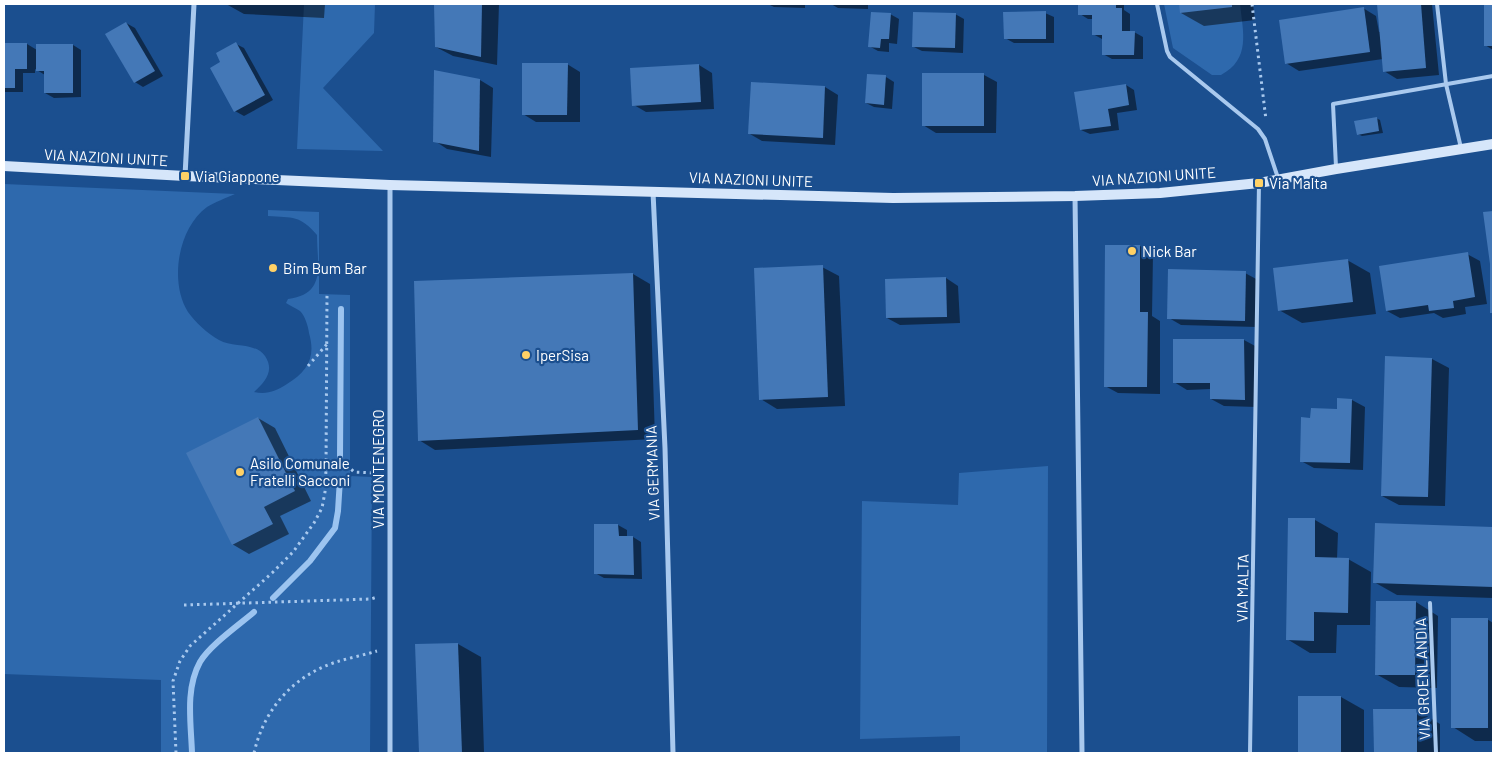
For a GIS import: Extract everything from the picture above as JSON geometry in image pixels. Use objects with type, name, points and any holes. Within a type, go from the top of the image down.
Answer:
[{"type":"street","points":[[185,176],[194,4]]},
{"type":"street","name":"VIA NAZIONI UNITE","points":[[4,166],[390,185],[893,198],[1075,196],[1160,193],[1259,183],[1493,144]]},
{"type":"street","name":"VIA MONTENEGRO","points":[[390,185],[390,753]]},
{"type":"street","name":"VIA GERMANIA","points":[[653,191],[664,448],[673,753]]},
{"type":"street","points":[[1075,196],[1082,753]]},
{"type":"lane","points":[[1157,4],[1170,57],[1258,129],[1265,139],[1279,180]]},
{"type":"lane","points":[[1437,4],[1446,84],[1462,150]]},
{"type":"lane","points":[[1336,169],[1333,104],[1493,76]]},
{"type":"lane","name":"VIA MALTA","points":[[1250,753],[1259,183]]},
{"type":"lane","name":"VIA GROENLANDIA","points":[[1430,604],[1436,753]]},
{"type":"path","points":[[1252,4],[1267,122]]},
{"type":"path","points":[[176,753],[173,681],[180,661],[190,646],[293,552],[314,523],[322,508],[326,469],[327,294]]},
{"type":"path","points":[[308,366],[327,343]]},
{"type":"path","points":[[326,469],[350,468],[354,472],[373,473],[376,479]]},
{"type":"path","points":[[184,605],[376,598],[376,588]]},
{"type":"path","points":[[254,753],[264,721],[276,703],[288,690],[321,668],[371,653]]},
{"type":"shaded area","points":[[304,4],[375,4],[374,33],[323,88],[383,151],[297,149]]},
{"type":"shaded area","points":[[1164,4],[1240,4],[1243,44],[1241,53],[1231,69],[1221,75],[1212,75],[1173,48]]},
{"type":"shaded area","points":[[4,184],[235,194],[207,207],[197,216],[189,228],[180,256],[179,286],[182,300],[188,312],[206,331],[225,342],[256,349],[265,356],[268,361],[269,371],[265,380],[254,392],[259,393],[271,392],[283,386],[300,374],[309,363],[311,342],[306,321],[300,311],[286,303],[288,299],[309,291],[317,276],[318,267],[317,235],[306,224],[296,219],[268,216],[268,210],[319,212],[319,294],[350,295],[350,476],[372,477],[370,753],[161,753],[161,680],[4,674]]},
{"type":"shaded area","points":[[1048,466],[1047,753],[960,753],[960,736],[860,739],[862,501],[958,505],[959,473]]},
{"type":"building","points":[[434,4],[482,4],[481,57],[435,47]]},
{"type":"building","points":[[1078,4],[1116,4],[1116,8],[1122,8],[1122,31],[1135,31],[1134,55],[1102,55],[1102,35],[1092,35],[1092,15],[1078,15]]},
{"type":"building","points":[[1179,4],[1232,4],[1232,7],[1180,13]]},
{"type":"building","points":[[1377,4],[1421,4],[1426,68],[1383,72]]},
{"type":"building","points":[[1484,4],[1493,4],[1493,46],[1484,46]]},
{"type":"building","points":[[1364,7],[1370,52],[1285,64],[1279,20]]},
{"type":"building","points":[[1046,11],[1046,39],[1004,39],[1003,12]]},
{"type":"building","points":[[871,12],[891,13],[889,39],[881,39],[880,48],[868,47]]},
{"type":"building","points":[[913,12],[956,13],[955,48],[912,47]]},
{"type":"building","points":[[126,22],[155,71],[134,83],[105,34]]},
{"type":"building","points":[[236,42],[265,95],[234,112],[210,68],[220,62],[216,53]]},
{"type":"building","points":[[4,43],[27,43],[27,69],[15,69],[15,88],[4,88]]},
{"type":"building","points":[[36,44],[73,44],[73,93],[44,93],[44,71],[36,71]]},
{"type":"building","points":[[522,63],[568,63],[567,115],[522,115]]},
{"type":"building","points":[[699,64],[701,102],[632,106],[630,68]]},
{"type":"building","points":[[434,70],[480,79],[479,151],[433,142]]},
{"type":"building","points":[[922,73],[984,73],[984,126],[922,126]]},
{"type":"building","points":[[867,74],[886,75],[884,105],[865,103]]},
{"type":"building","points":[[751,82],[825,86],[823,138],[748,134]]},
{"type":"building","points":[[1126,84],[1129,105],[1108,109],[1111,126],[1080,130],[1074,92]]},
{"type":"building","points":[[1377,117],[1379,131],[1357,135],[1354,121]]},
{"type":"building","points":[[1493,211],[1493,313],[1490,313],[1490,264],[1483,212]]},
{"type":"building","points":[[1105,245],[1140,245],[1140,312],[1148,312],[1147,387],[1104,387]]},
{"type":"building","points":[[1468,252],[1475,297],[1453,301],[1454,308],[1429,311],[1428,305],[1386,311],[1379,266]]},
{"type":"building","points":[[1348,259],[1353,302],[1278,311],[1273,268]]},
{"type":"building","points":[[823,265],[828,397],[759,400],[754,268]]},
{"type":"building","points":[[1168,269],[1246,271],[1245,321],[1167,319]]},
{"type":"building","name":"IperSisa","points":[[633,273],[638,430],[418,441],[414,281]]},
{"type":"building","points":[[946,277],[947,317],[886,318],[885,279]]},
{"type":"building","points":[[1173,339],[1244,339],[1245,400],[1210,399],[1210,383],[1173,383]]},
{"type":"building","points":[[1385,356],[1432,358],[1428,497],[1381,496]]},
{"type":"building","points":[[1337,398],[1352,399],[1350,463],[1300,462],[1301,417],[1310,418],[1311,408],[1337,409]]},
{"type":"building","name":"Asilo Comunale Fratelli Sacconi","points":[[258,417],[295,491],[264,507],[273,524],[232,545],[186,453]]},
{"type":"building","points":[[1288,518],[1315,518],[1315,557],[1349,558],[1348,613],[1314,612],[1314,641],[1286,640]]},
{"type":"building","points":[[1375,523],[1493,527],[1493,587],[1373,583]]},
{"type":"building","points":[[594,524],[618,524],[619,536],[633,536],[634,575],[594,574]]},
{"type":"building","points":[[1376,601],[1416,601],[1415,675],[1375,675]]},
{"type":"building","points":[[1451,618],[1488,618],[1488,728],[1451,728]]},
{"type":"building","points":[[458,643],[462,753],[419,753],[415,644]]},
{"type":"building","points":[[1298,696],[1341,696],[1341,753],[1298,753]]},
{"type":"building","points":[[1373,709],[1417,709],[1417,753],[1374,753]]},
{"type":"waterway","points":[[340,457],[341,309]]},
{"type":"waterway","points":[[273,598],[310,561],[335,528],[340,479]]},
{"type":"waterway","points":[[192,753],[190,706],[195,672],[200,662],[211,649],[254,612]]},
{"type":"place","name":"Via Giappone","points":[[185,176]]},
{"type":"place","name":"Via Malta","points":[[1259,183]]},
{"type":"place","name":"Nick Bar","points":[[1132,251]]},
{"type":"place","name":"Bim Bum Bar","points":[[273,268]]},
{"type":"place","name":"IperSisa","points":[[526,355]]},
{"type":"place","name":"Asilo Comunale Fratelli Sacconi","points":[[240,472]]}]
